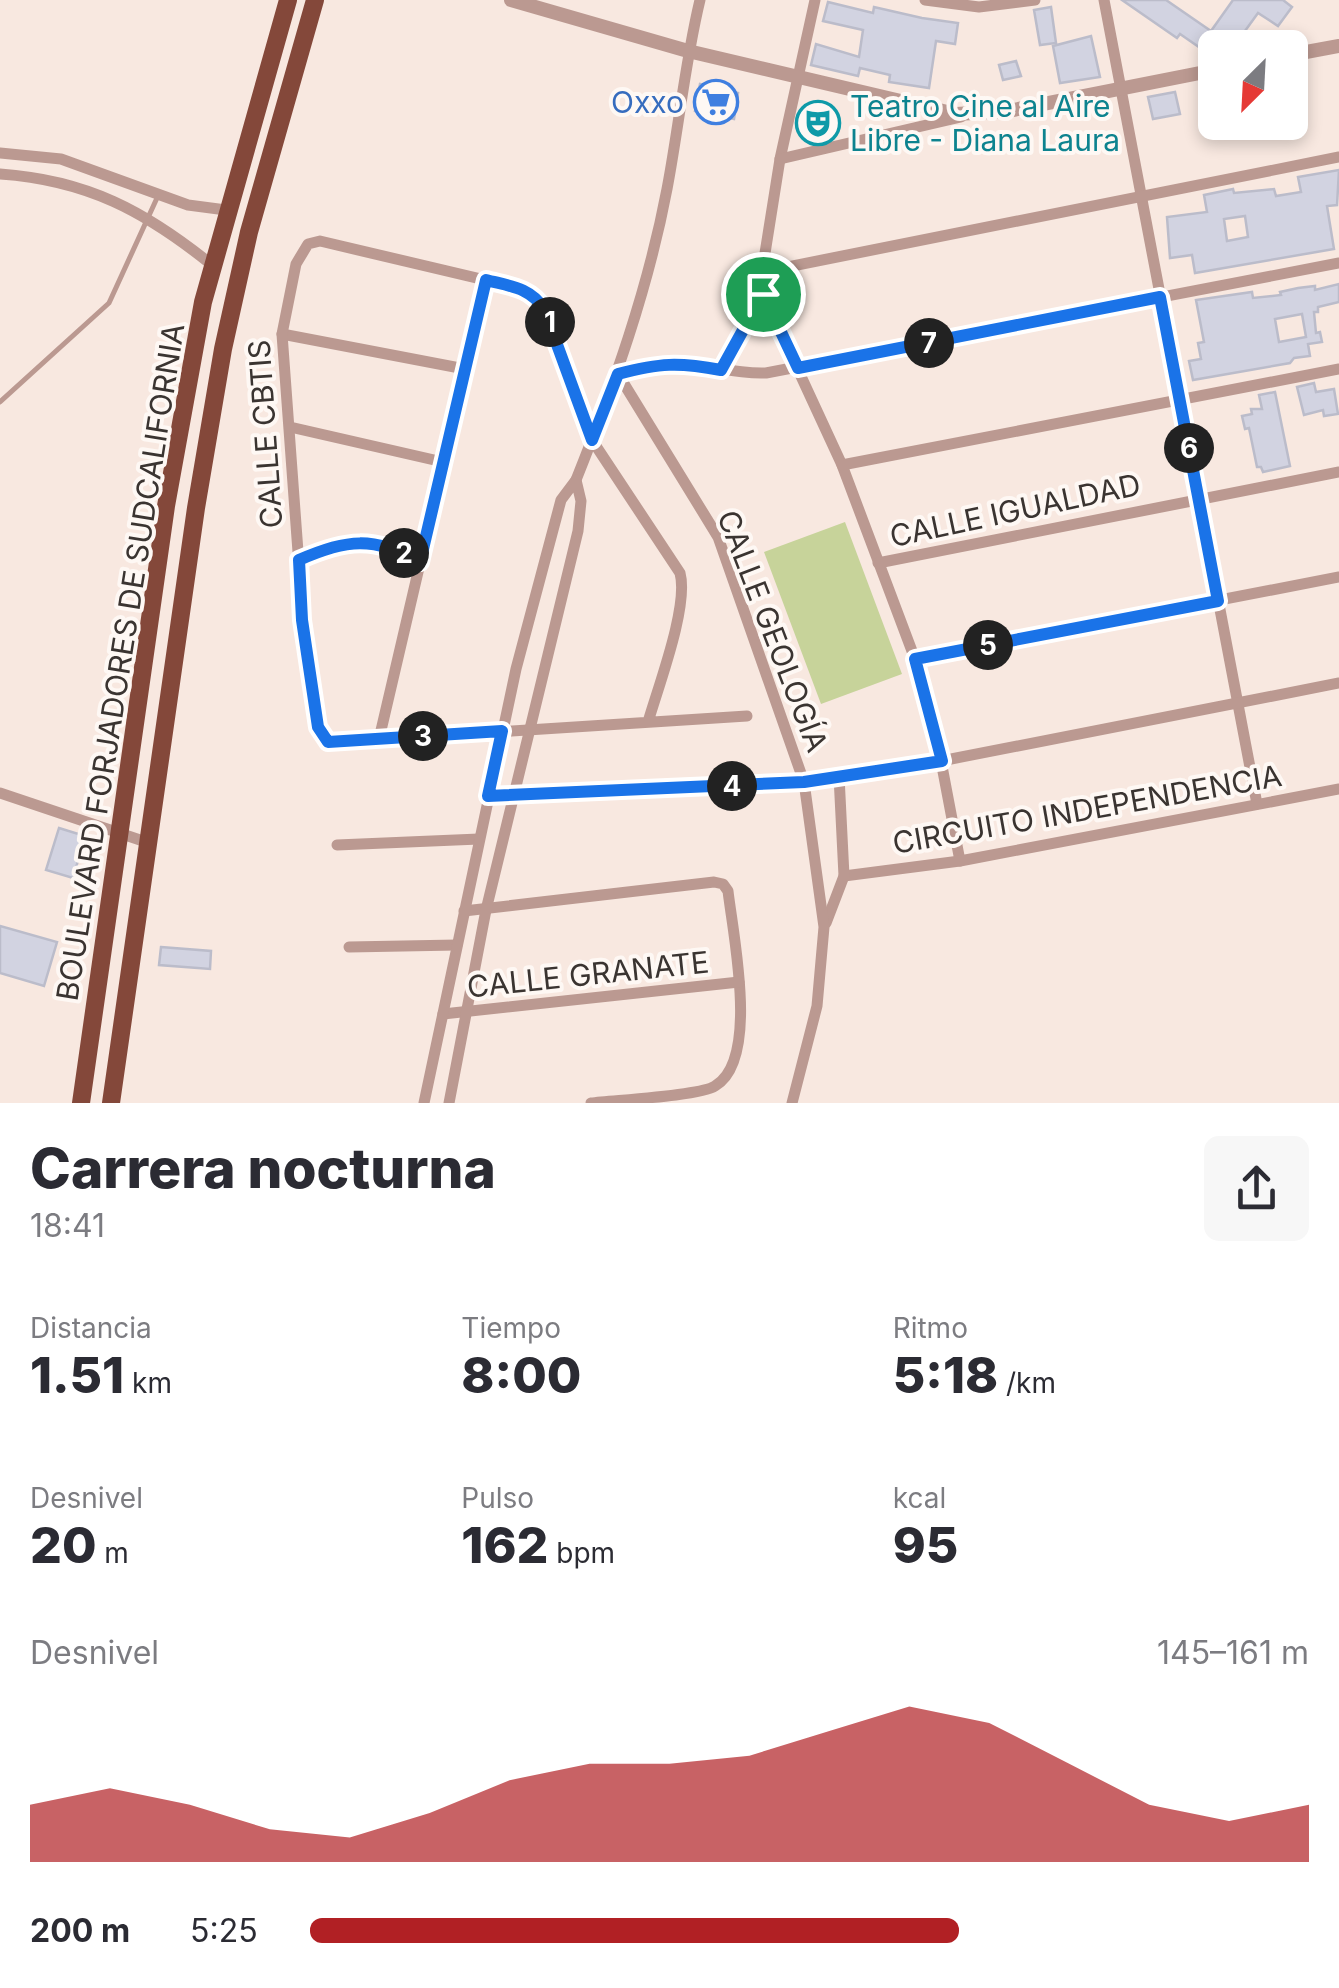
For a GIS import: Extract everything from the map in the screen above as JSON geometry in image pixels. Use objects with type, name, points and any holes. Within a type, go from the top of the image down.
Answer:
[{"type":"highway","name":"BOULEVARD FORJADORES DE SUDCALIFORNIA","points":[[81,1103],[166,506],[212,265],[288,0]]},
{"type":"highway","name":"BOULEVARD FORJADORES DE SUDCALIFORNIA","points":[[111,1103],[196,508],[238,273],[315,0]]},
{"type":"highway","points":[[166,506],[196,508]]},
{"type":"street","points":[[511,0],[798,78],[941,111],[970,114]]},
{"type":"street","points":[[424,1103],[502,731],[561,500],[576,480],[618,374],[667,189],[688,50],[700,0]]},
{"type":"street","points":[[815,0],[780,159],[762,272],[763,294],[842,465],[915,659],[942,761],[960,861]]},
{"type":"street","points":[[925,0],[979,7],[1035,0]]},
{"type":"street","points":[[1104,0],[1257,804]]},
{"type":"street","points":[[1308,52],[1339,46]]},
{"type":"street","points":[[780,159],[970,114],[1008,111],[1198,73]]},
{"type":"street","points":[[0,153],[60,159],[188,205],[226,210]]},
{"type":"street","points":[[762,272],[1339,157]]},
{"type":"street","points":[[0,174],[55,180],[106,196],[148,218],[212,265]]},
{"type":"street","name":"CALLE CBTIS","points":[[378,738],[328,742],[318,727],[302,620],[282,334],[296,264],[308,244],[320,241],[486,280]]},
{"type":"street","points":[[618,374],[658,364],[685,364],[745,374],[798,368],[1339,263]]},
{"type":"street","points":[[648,722],[680,609],[680,573],[592,440],[538,299],[523,289],[486,280],[378,738],[528,730],[747,716]]},
{"type":"street","points":[[721,370],[763,294]]},
{"type":"street","points":[[282,334],[465,369]]},
{"type":"street","points":[[842,465],[1339,369]]},
{"type":"street","name":"CALLE GEOLOGÍA","points":[[618,374],[718,537],[804,782],[824,927],[817,1006],[792,1103]]},
{"type":"street","points":[[290,427],[443,462]]},
{"type":"street","name":"CALLE IGUALDAD","points":[[878,563],[1339,472]]},
{"type":"street","points":[[449,1103],[486,910],[578,531],[581,501],[576,480]]},
{"type":"street","points":[[299,560],[330,546],[370,543],[398,550],[420,562]]},
{"type":"street","points":[[915,659],[1339,577]]},
{"type":"street","points":[[488,796],[804,782],[942,761],[1339,683]]},
{"type":"street","points":[[824,927],[844,876],[839,776]]},
{"type":"street","name":"CIRCUITO INDEPENDENCIA","points":[[844,876],[960,861],[1339,789]]},
{"type":"street","points":[[0,793],[149,843]]},
{"type":"street","points":[[337,845],[479,839]]},
{"type":"street","points":[[464,912],[714,882],[723,884],[728,891],[741,1030],[726,1077],[710,1090],[591,1103]]},
{"type":"street","points":[[349,946],[457,945]]},
{"type":"street","name":"CALLE GRANATE","points":[[443,1014],[738,982]]},
{"type":"lane","points":[[0,402],[109,302],[159,195]]},
{"type":"green space","points":[[845,522],[902,674],[821,704],[764,552]]},
{"type":"building","points":[[1122,0],[1166,0],[1210,30],[1198,30],[1198,46],[1180,34],[1177,38]]},
{"type":"building","points":[[1233,0],[1283,0],[1292,7],[1278,26],[1258,13],[1246,30],[1212,30]]},
{"type":"building","points":[[828,2],[873,13],[874,7],[958,23],[955,44],[936,41],[929,88],[889,82],[890,75],[860,68],[858,76],[811,65],[816,44],[859,57],[863,30],[823,21]]},
{"type":"building","points":[[1051,7],[1056,43],[1040,45],[1034,10]]},
{"type":"building","points":[[1091,36],[1100,77],[1060,83],[1053,46]]},
{"type":"building","points":[[1016,61],[1021,76],[1003,80],[999,65]]},
{"type":"building","name":"Oxxo","points":[[700,84],[738,93],[734,119],[695,111]]},
{"type":"building","points":[[1175,92],[1180,114],[1153,119],[1148,97]]},
{"type":"building","points":[[1339,170],[1337,205],[1327,206],[1334,249],[1195,273],[1192,255],[1170,258],[1167,217],[1207,212],[1204,195],[1233,189],[1234,193],[1274,189],[1276,196],[1301,192],[1298,177]],"holes":[[[1245,216],[1248,237],[1227,241],[1224,219]]]},
{"type":"building","points":[[1339,284],[1339,302],[1318,307],[1318,312],[1314,312],[1316,333],[1320,332],[1322,342],[1308,344],[1310,356],[1193,380],[1189,361],[1201,359],[1198,343],[1204,342],[1196,300],[1252,292],[1253,298],[1281,295],[1280,292],[1315,286],[1315,290]],"holes":[[[1302,314],[1306,337],[1279,342],[1275,319]]]},
{"type":"building","points":[[1314,383],[1316,392],[1334,389],[1338,414],[1324,416],[1323,410],[1304,415],[1297,387]]},
{"type":"building","points":[[1275,392],[1290,466],[1263,472],[1257,467],[1249,428],[1245,429],[1242,416],[1252,414],[1251,409],[1262,409],[1259,395]]},
{"type":"building","points":[[59,828],[85,836],[73,878],[46,870]]},
{"type":"building","points":[[0,926],[57,942],[44,986],[0,973]]},
{"type":"building","points":[[161,947],[211,951],[210,969],[159,965]]},
{"type":"place","name":"Oxxo","points":[[716,102]]},
{"type":"place","name":"Teatro Cine al Aire Libre - Diana Laura","points":[[818,123]]},
{"type":"route","points":[[486,280],[523,289],[538,299],[560,347],[592,440],[618,374],[658,364],[721,370],[763,294],[798,368],[1160,297],[1218,601],[915,659],[942,761],[804,782],[488,796],[502,731],[328,742],[318,727],[302,620],[299,560],[330,546],[370,543],[398,550],[420,562],[486,280]]}]
